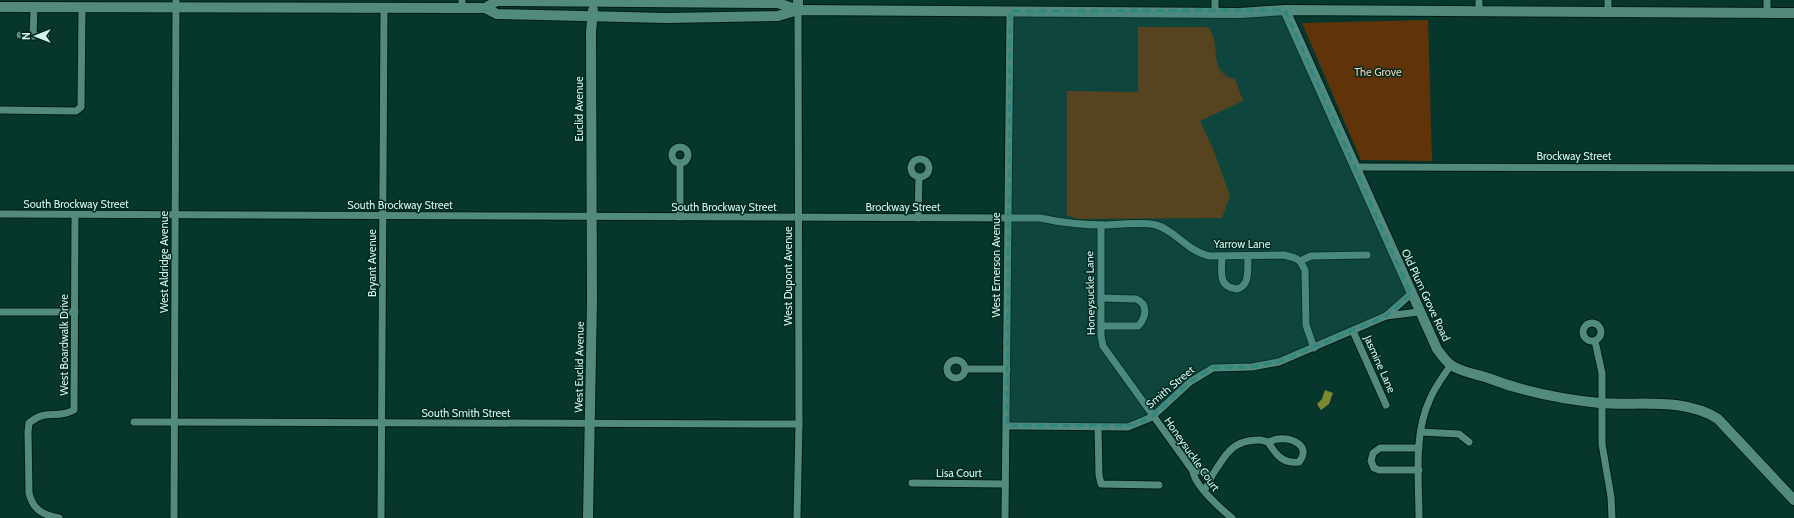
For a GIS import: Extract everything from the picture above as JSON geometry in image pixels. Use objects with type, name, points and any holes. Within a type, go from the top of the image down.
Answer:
[{"type":"main road","points":[[485,8],[497,1],[593,0],[778,3],[798,5],[1010,11],[1215,12],[1285,10],[1794,13]]},
{"type":"main road","name":"Euclid Avenue","points":[[591,217],[591,32],[593,0]]},
{"type":"main road","points":[[7,4],[34,7],[176,4],[384,8],[462,4],[485,8],[497,14],[667,18],[778,16],[798,5]]},
{"type":"main road","name":"Old Plum Grove Road","points":[[1285,10],[1411,294],[1437,349],[1451,365]]},
{"type":"main road","name":"West Euclid Avenue","points":[[588,518],[592,301],[591,217]]},
{"type":"main road","points":[[1451,365],[1537,394],[1602,403],[1686,406],[1708,412],[1718,420],[1794,500]]},
{"type":"street","points":[[1215,0],[1215,12]]},
{"type":"street","points":[[1479,0],[1479,11]]},
{"type":"street","points":[[1608,0],[1608,12]]},
{"type":"street","points":[[1767,0],[1767,12]]},
{"type":"street","name":"West Aldridge Avenue","points":[[174,518],[176,4]]},
{"type":"street","name":"West Dupont Avenue","points":[[798,5],[798,518]]},
{"type":"street","points":[[33,36],[34,7]]},
{"type":"street","points":[[0,110],[76,111],[81,107],[82,7]]},
{"type":"street","name":"Bryant Avenue","points":[[381,518],[383,423],[384,8]]},
{"type":"street","name":"West Emerson Avenue","points":[[1004,518],[1007,426],[1007,218],[1010,11]]},
{"type":"street","points":[[20,36],[46,36]]},
{"type":"street","points":[[680,163],[680,217]]},
{"type":"street","name":"Brockway Street","points":[[1354,167],[1794,168]]},
{"type":"street","points":[[918,218],[919,177]]},
{"type":"street","name":"South Brockway Street","points":[[0,214],[799,218]]},
{"type":"street","name":"West Boardwalk Drive","points":[[59,518],[38,511],[31,501],[29,493],[28,432],[29,423],[37,416],[46,414],[61,415],[74,410],[75,215]]},
{"type":"street","name":"Brockway Street","points":[[799,218],[1007,218]]},
{"type":"street","name":"Yarrow Lane","points":[[1007,218],[1040,218],[1076,224],[1158,226],[1198,253],[1209,256],[1284,255],[1300,261]]},
{"type":"street","name":"Honeysuckle Lane","points":[[1101,225],[1101,326],[1103,346],[1152,417]]},
{"type":"street","points":[[1314,348],[1306,325],[1305,270],[1300,261],[1311,256],[1367,255]]},
{"type":"street","points":[[1222,256],[1223,284],[1237,290],[1247,282],[1248,256]]},
{"type":"street","name":"Smith Street","points":[[1007,426],[1128,427],[1152,417],[1190,382],[1213,368],[1263,366],[1279,362],[1386,316],[1411,294]]},
{"type":"street","points":[[1101,298],[1141,300],[1145,308],[1144,318],[1138,326],[1101,326]]},
{"type":"street","points":[[0,312],[75,312]]},
{"type":"street","name":"Smith Street","points":[[1386,316],[1420,312]]},
{"type":"street","name":"Jasmine Lane","points":[[1353,331],[1386,405]]},
{"type":"street","points":[[1595,341],[1602,373],[1602,444],[1611,498],[1612,518]]},
{"type":"street","points":[[1419,518],[1419,448],[1421,432],[1429,400],[1451,365]]},
{"type":"street","points":[[965,369],[1007,369]]},
{"type":"street","name":"Honeysuckle Court","points":[[1152,417],[1193,471],[1194,478],[1213,503],[1232,518]]},
{"type":"street","name":"South Smith Street","points":[[134,422],[799,424]]},
{"type":"street","points":[[1098,427],[1099,475],[1102,484],[1159,485]]},
{"type":"street","points":[[1421,432],[1459,434],[1469,442]]},
{"type":"street","points":[[1204,490],[1225,456],[1239,444],[1256,440],[1268,442],[1277,439],[1292,440],[1300,444],[1304,450],[1303,457],[1299,462],[1291,463],[1284,461],[1277,455],[1268,442]]},
{"type":"street","points":[[1419,448],[1380,448],[1373,453],[1371,461],[1374,468],[1379,470],[1419,470]]},
{"type":"street","points":[[1193,471],[1200,471],[1211,477]]},
{"type":"street","name":"Lisa Court","points":[[912,483],[1005,484]]},
{"type":"highlighted area","points":[[1285,10],[1411,294],[1386,316],[1279,362],[1252,367],[1213,368],[1190,382],[1152,417],[1135,425],[1007,426],[1010,11]]},
{"type":"green space","name":"The Grove","points":[[1428,20],[1432,161],[1361,160],[1302,23]]},
{"type":"green space","points":[[1138,27],[1208,27],[1214,38],[1216,58],[1220,69],[1226,76],[1235,79],[1243,101],[1200,121],[1214,151],[1230,196],[1222,218],[1077,219],[1067,215],[1067,91],[1138,92]]},
{"type":"shaded area","points":[[1325,390],[1333,393],[1329,404],[1321,410],[1317,404],[1322,399]]}]
